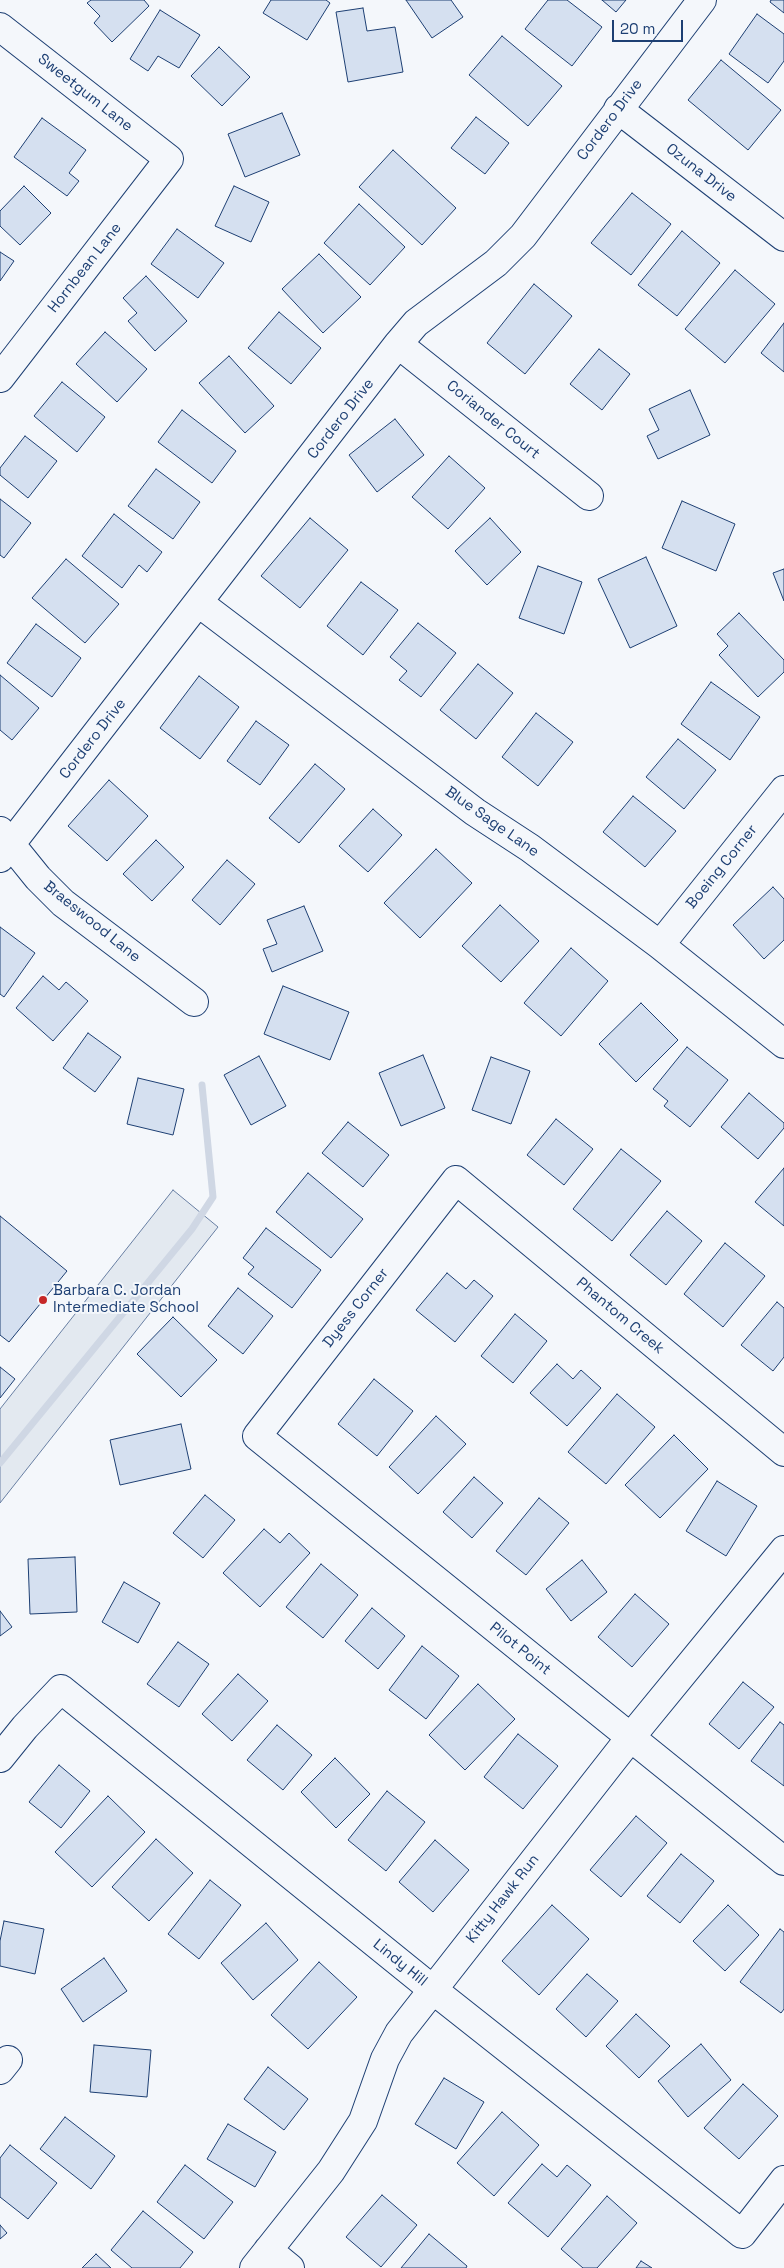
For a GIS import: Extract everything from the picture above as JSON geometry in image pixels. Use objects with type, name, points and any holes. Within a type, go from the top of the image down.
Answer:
[{"type":"street","name":"Cordero Drive","points":[[4,844],[199,603],[416,322],[496,263],[523,236],[702,0]]},
{"type":"street","name":"Sweetgum Lane","points":[[0,27],[169,159]]},
{"type":"street","name":"Ozuna Drive","points":[[618,109],[784,237]]},
{"type":"street","name":"Hornbean Lane","points":[[0,378],[169,159]]},
{"type":"street","name":"Coriander Court","points":[[398,344],[589,496]]},
{"type":"street","name":"Blue Sage Lane","points":[[199,603],[475,812],[530,848],[660,945],[784,1044]]},
{"type":"street","name":"Boeing Corner","points":[[660,945],[784,790]]},
{"type":"street","name":"Braeswood Lane","points":[[4,844],[64,903],[194,1002]]},
{"type":"street","name":"Dyess Corner","points":[[257,1436],[456,1180]]},
{"type":"street","name":"Phantom Creek","points":[[456,1180],[784,1452]]},
{"type":"street","name":"Pilot Point","points":[[257,1436],[784,1861]]},
{"type":"street","name":"Kitty Hawk Run","points":[[261,2259],[331,2171],[362,2121],[385,2059],[399,2033],[630,1738],[784,1550]]},
{"type":"street","name":"Lindy Hill","points":[[0,1758],[25,1727],[61,1689],[432,1989],[742,2234],[784,2180]]},
{"type":"street","points":[[261,2259],[290,2268]]},
{"type":"shaded area","points":[[173,1190],[218,1227],[0,1503],[0,1409]]},
{"type":"building","points":[[91,0],[144,0],[149,6],[112,42],[94,23],[100,16],[87,3]]},
{"type":"building","points":[[271,0],[326,0],[330,3],[307,40],[263,13]]},
{"type":"building","points":[[406,0],[451,0],[463,17],[432,38]]},
{"type":"building","points":[[548,0],[567,0],[602,27],[572,66],[525,29]]},
{"type":"building","points":[[602,0],[626,0],[616,12]]},
{"type":"building","points":[[771,0],[784,0],[784,13],[770,2]]},
{"type":"building","points":[[363,8],[367,31],[395,27],[403,72],[348,82],[336,12]]},
{"type":"building","points":[[160,10],[200,35],[179,68],[158,56],[148,71],[130,59]]},
{"type":"building","points":[[757,14],[784,34],[784,61],[768,83],[729,54]]},
{"type":"building","points":[[502,36],[562,86],[528,126],[469,75]]},
{"type":"building","points":[[219,47],[250,77],[222,106],[191,76]]},
{"type":"building","points":[[721,60],[781,110],[748,150],[688,100]]},
{"type":"building","points":[[282,113],[300,155],[245,177],[228,134]]},
{"type":"building","points":[[476,117],[509,143],[485,174],[451,148]]},
{"type":"building","points":[[42,118],[86,150],[69,173],[79,181],[67,196],[14,157]]},
{"type":"building","points":[[393,150],[456,208],[422,245],[359,187]]},
{"type":"building","points":[[24,186],[51,213],[20,245],[0,226],[0,211]]},
{"type":"building","points":[[234,186],[269,202],[251,242],[215,226]]},
{"type":"building","points":[[632,193],[671,224],[631,275],[591,243]]},
{"type":"building","points":[[359,204],[405,247],[370,285],[324,243]]},
{"type":"building","points":[[177,229],[224,263],[198,298],[151,264]]},
{"type":"building","points":[[682,231],[720,263],[677,316],[638,285]]},
{"type":"building","points":[[0,252],[14,261],[0,281]]},
{"type":"building","points":[[319,254],[361,297],[323,333],[282,289]]},
{"type":"building","points":[[735,270],[775,304],[725,363],[685,329]]},
{"type":"building","points":[[146,276],[187,321],[155,351],[128,321],[137,313],[123,298]]},
{"type":"building","points":[[534,284],[572,316],[525,374],[487,343]]},
{"type":"building","points":[[279,312],[321,348],[291,384],[248,348]]},
{"type":"building","points":[[784,323],[784,372],[761,353]]},
{"type":"building","points":[[105,332],[147,369],[117,402],[76,364]]},
{"type":"building","points":[[599,349],[630,374],[602,410],[570,384]]},
{"type":"building","points":[[229,356],[274,406],[245,433],[199,383]]},
{"type":"building","points":[[62,382],[105,417],[77,452],[34,416]]},
{"type":"building","points":[[690,390],[710,435],[658,459],[647,436],[659,430],[649,409]]},
{"type":"building","points":[[182,410],[236,451],[212,483],[158,442]]},
{"type":"building","points":[[395,419],[424,455],[377,492],[349,455]]},
{"type":"building","points":[[25,436],[57,461],[28,498],[0,475],[0,468]]},
{"type":"building","points":[[449,456],[485,488],[448,529],[412,497]]},
{"type":"building","points":[[156,469],[200,502],[173,539],[128,506]]},
{"type":"building","points":[[0,499],[31,523],[4,558],[0,555]]},
{"type":"building","points":[[682,501],[735,524],[716,571],[662,548]]},
{"type":"building","points":[[114,514],[162,552],[147,572],[139,565],[122,588],[82,556]]},
{"type":"building","points":[[310,518],[348,550],[300,608],[261,576]]},
{"type":"building","points":[[490,518],[521,552],[487,585],[455,551]]},
{"type":"building","points":[[646,557],[677,626],[630,648],[598,579]]},
{"type":"building","points":[[66,559],[119,604],[85,643],[32,598]]},
{"type":"building","points":[[538,566],[582,582],[564,634],[519,618]]},
{"type":"building","points":[[784,569],[784,601],[773,573]]},
{"type":"building","points":[[361,582],[398,610],[363,655],[327,626]]},
{"type":"building","points":[[739,613],[784,660],[784,672],[758,697],[719,655],[728,646],[717,634]]},
{"type":"building","points":[[418,623],[456,653],[421,697],[399,680],[407,671],[390,657]]},
{"type":"building","points":[[36,624],[81,658],[52,697],[7,663]]},
{"type":"building","points":[[478,664],[513,693],[476,739],[440,710]]},
{"type":"building","points":[[0,675],[39,708],[12,740],[0,730]]},
{"type":"building","points":[[199,676],[239,707],[200,759],[160,728]]},
{"type":"building","points":[[711,682],[760,717],[730,760],[681,724]]},
{"type":"building","points":[[536,713],[573,742],[538,786],[502,757]]},
{"type":"building","points":[[256,721],[289,745],[260,785],[227,761]]},
{"type":"building","points":[[678,739],[716,770],[684,809],[646,777]]},
{"type":"building","points":[[315,764],[345,789],[299,843],[269,818]]},
{"type":"building","points":[[109,780],[148,816],[107,861],[68,826]]},
{"type":"building","points":[[633,796],[676,831],[645,867],[603,832]]},
{"type":"building","points":[[373,809],[402,835],[368,872],[339,846]]},
{"type":"building","points":[[156,840],[184,867],[152,901],[123,874]]},
{"type":"building","points":[[436,849],[472,883],[420,938],[384,903]]},
{"type":"building","points":[[227,860],[255,884],[220,925],[192,900]]},
{"type":"building","points":[[773,887],[784,899],[784,940],[764,959],[733,925]]},
{"type":"building","points":[[500,905],[539,941],[501,982],[462,946]]},
{"type":"building","points":[[304,906],[323,951],[272,972],[263,949],[277,944],[267,920]]},
{"type":"building","points":[[0,927],[35,953],[4,997],[0,994]]},
{"type":"building","points":[[571,948],[608,981],[561,1036],[524,1003]]},
{"type":"building","points":[[43,976],[59,990],[66,982],[88,1001],[53,1041],[16,1008]]},
{"type":"building","points":[[283,986],[349,1012],[330,1060],[264,1034]]},
{"type":"building","points":[[641,1003],[678,1040],[636,1082],[599,1044]]},
{"type":"building","points":[[88,1033],[121,1057],[95,1092],[63,1068]]},
{"type":"building","points":[[687,1047],[728,1080],[690,1127],[664,1106],[668,1101],[653,1089]]},
{"type":"building","points":[[423,1055],[445,1108],[401,1126],[379,1073]]},
{"type":"building","points":[[259,1056],[286,1106],[251,1125],[224,1075]]},
{"type":"building","points":[[491,1057],[530,1071],[511,1124],[472,1110]]},
{"type":"building","points":[[138,1078],[184,1089],[173,1135],[127,1124]]},
{"type":"building","points":[[749,1093],[784,1123],[784,1128],[758,1159],[721,1127]]},
{"type":"building","points":[[556,1119],[593,1149],[564,1185],[527,1155]]},
{"type":"building","points":[[348,1122],[389,1155],[363,1187],[322,1153]]},
{"type":"building","points":[[621,1149],[661,1181],[612,1241],[573,1209]]},
{"type":"building","points":[[784,1168],[784,1226],[755,1202]]},
{"type":"building","points":[[308,1173],[363,1219],[331,1258],[276,1212]]},
{"type":"building","points":[[667,1211],[702,1241],[666,1285],[630,1255]]},
{"type":"building","points":[[0,1216],[67,1271],[9,1342],[0,1335]]},
{"type":"building","points":[[266,1228],[321,1270],[292,1308],[248,1274],[254,1267],[243,1258]]},
{"type":"building","points":[[725,1243],[765,1276],[723,1327],[684,1294]]},
{"type":"building","points":[[447,1273],[466,1289],[474,1280],[493,1296],[455,1342],[416,1310]]},
{"type":"building","points":[[238,1288],[273,1316],[243,1354],[208,1326]]},
{"type":"building","points":[[777,1302],[784,1308],[784,1357],[773,1371],[741,1345]]},
{"type":"building","points":[[515,1314],[547,1341],[513,1383],[481,1356]]},
{"type":"building","points":[[173,1317],[217,1360],[181,1397],[137,1354]]},
{"type":"building","points":[[557,1364],[573,1379],[581,1370],[601,1388],[567,1426],[530,1393]]},
{"type":"building","points":[[0,1367],[15,1379],[0,1398]]},
{"type":"building","points":[[374,1379],[413,1411],[377,1456],[338,1424]]},
{"type":"building","points":[[617,1394],[655,1427],[606,1484],[568,1452]]},
{"type":"building","points":[[436,1416],[466,1444],[418,1494],[389,1467]]},
{"type":"building","points":[[181,1424],[191,1469],[120,1485],[110,1440]]},
{"type":"building","points":[[674,1435],[708,1469],[660,1518],[625,1485]]},
{"type":"building","points":[[474,1477],[503,1503],[472,1538],[443,1512]]},
{"type":"building","points":[[717,1481],[757,1506],[726,1556],[686,1531]]},
{"type":"building","points":[[205,1495],[235,1520],[203,1558],[173,1533]]},
{"type":"building","points":[[539,1498],[569,1523],[526,1575],[496,1551]]},
{"type":"building","points":[[264,1529],[280,1543],[289,1533],[310,1553],[260,1607],[223,1573]]},
{"type":"building","points":[[75,1557],[77,1612],[30,1614],[28,1559]]},
{"type":"building","points":[[582,1560],[607,1592],[571,1621],[546,1589]]},
{"type":"building","points":[[321,1564],[358,1595],[323,1638],[286,1607]]},
{"type":"building","points":[[124,1582],[160,1603],[138,1643],[102,1622]]},
{"type":"building","points":[[635,1594],[669,1624],[632,1667],[598,1637]]},
{"type":"building","points":[[372,1608],[405,1636],[378,1669],[345,1641]]},
{"type":"building","points":[[0,1611],[12,1627],[0,1636]]},
{"type":"building","points":[[178,1642],[209,1664],[179,1707],[147,1684]]},
{"type":"building","points":[[422,1646],[459,1676],[426,1719],[389,1690]]},
{"type":"building","points":[[238,1674],[268,1701],[232,1741],[202,1714]]},
{"type":"building","points":[[743,1682],[774,1707],[739,1749],[709,1724]]},
{"type":"building","points":[[478,1684],[515,1719],[465,1770],[429,1735]]},
{"type":"building","points":[[780,1722],[784,1725],[784,1786],[751,1761]]},
{"type":"building","points":[[277,1725],[312,1755],[283,1790],[247,1760]]},
{"type":"building","points":[[518,1734],[558,1766],[523,1809],[484,1777]]},
{"type":"building","points":[[335,1758],[370,1794],[336,1828],[301,1792]]},
{"type":"building","points":[[59,1765],[90,1791],[61,1828],[29,1802]]},
{"type":"building","points":[[387,1791],[425,1822],[386,1871],[348,1840]]},
{"type":"building","points":[[108,1796],[145,1832],[92,1887],[55,1852]]},
{"type":"building","points":[[636,1816],[667,1843],[621,1897],[590,1870]]},
{"type":"building","points":[[156,1839],[193,1873],[149,1921],[112,1887]]},
{"type":"building","points":[[435,1840],[469,1870],[433,1912],[399,1882]]},
{"type":"building","points":[[681,1854],[714,1881],[680,1923],[647,1896]]},
{"type":"building","points":[[210,1880],[241,1905],[199,1959],[168,1934]]},
{"type":"building","points":[[552,1905],[589,1939],[539,1995],[502,1961]]},
{"type":"building","points":[[728,1905],[759,1935],[725,1971],[693,1941]]},
{"type":"building","points":[[4,1921],[44,1929],[35,1974],[0,1966],[0,1941]]},
{"type":"building","points":[[266,1923],[298,1960],[253,2000],[221,1963]]},
{"type":"building","points":[[780,1929],[784,1932],[784,2009],[781,2013],[740,1982]]},
{"type":"building","points":[[104,1958],[127,1991],[83,2022],[61,1989]]},
{"type":"building","points":[[319,1962],[357,1997],[308,2049],[271,2015]]},
{"type":"building","points":[[587,1974],[618,2001],[586,2037],[556,2009]]},
{"type":"building","points":[[636,2014],[670,2046],[639,2078],[606,2046]]},
{"type":"building","points":[[701,2044],[731,2080],[688,2117],[658,2081]]},
{"type":"building","points":[[94,2045],[151,2050],[147,2097],[90,2092]]},
{"type":"building","points":[[268,2067],[308,2099],[284,2130],[244,2099]]},
{"type":"building","points":[[444,2078],[484,2102],[456,2149],[415,2124]]},
{"type":"building","points":[[743,2084],[778,2116],[739,2159],[704,2128]]},
{"type":"building","points":[[502,2112],[539,2145],[494,2196],[457,2163]]},
{"type":"building","points":[[65,2117],[115,2156],[91,2189],[40,2149]]},
{"type":"building","points":[[228,2124],[276,2152],[255,2187],[207,2159]]},
{"type":"building","points":[[10,2145],[57,2183],[28,2219],[0,2197],[0,2158]]},
{"type":"building","points":[[542,2164],[557,2177],[567,2165],[591,2185],[548,2237],[508,2203]]},
{"type":"building","points":[[185,2165],[233,2202],[204,2239],[157,2202]]},
{"type":"building","points":[[382,2195],[417,2225],[381,2267],[346,2237]]},
{"type":"building","points":[[607,2196],[637,2223],[597,2268],[583,2268],[561,2249]]},
{"type":"building","points":[[143,2211],[193,2252],[180,2268],[132,2268],[111,2250]]},
{"type":"building","points":[[0,2225],[7,2233],[0,2239]]},
{"type":"building","points":[[429,2234],[467,2266],[466,2268],[401,2268]]},
{"type":"building","points":[[96,2254],[111,2268],[82,2268]]},
{"type":"building","points":[[641,2261],[652,2268],[636,2268]]},
{"type":"waterway","points":[[0,1463],[192,1229],[213,1197],[202,1085]]},
{"type":"place","name":"Barbara C. Jordan Intermediate School","points":[[43,1300]]}]
